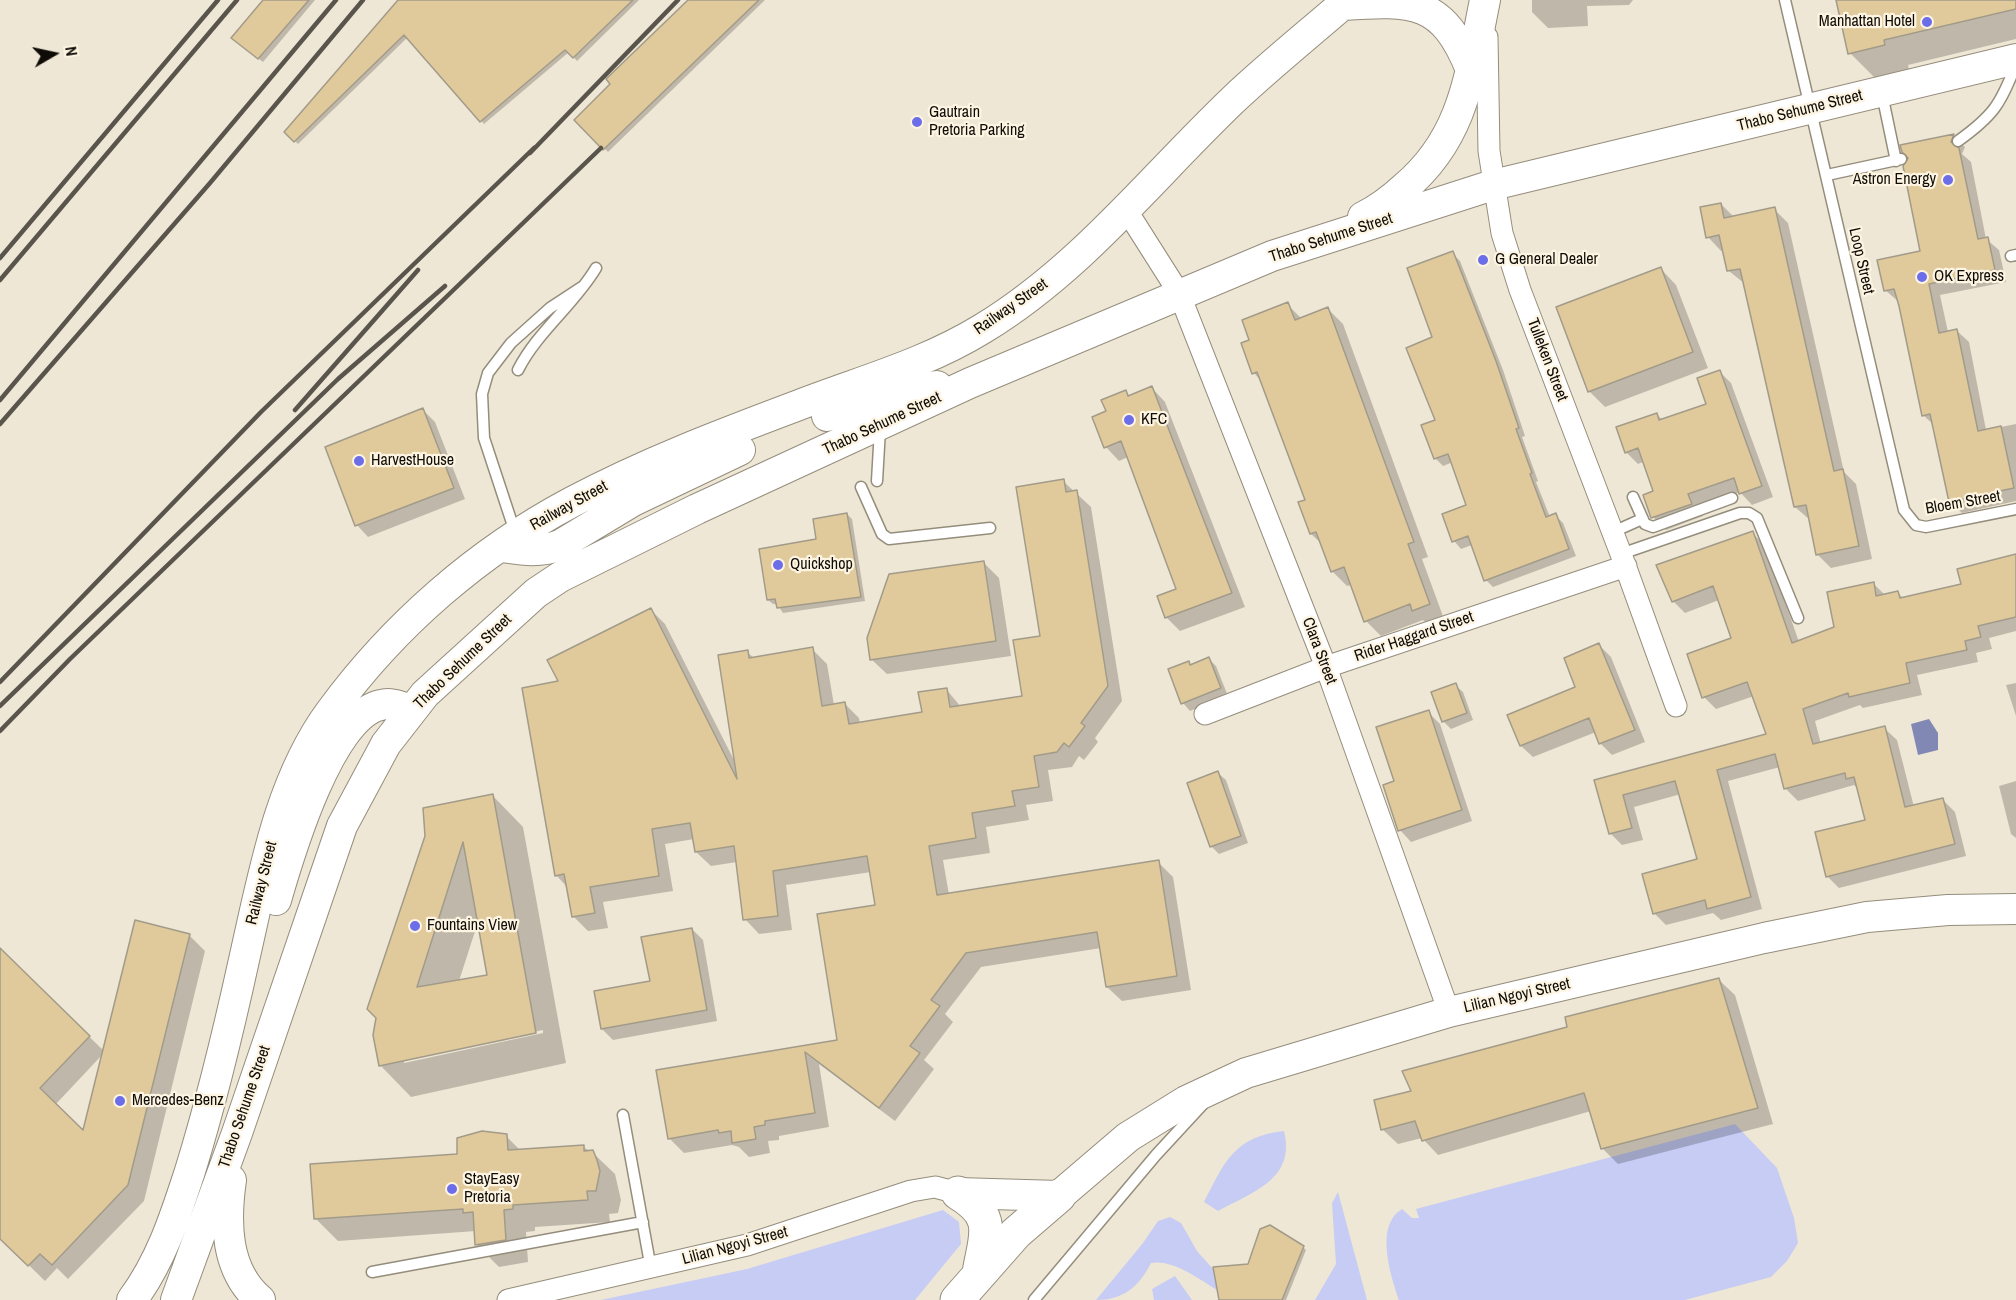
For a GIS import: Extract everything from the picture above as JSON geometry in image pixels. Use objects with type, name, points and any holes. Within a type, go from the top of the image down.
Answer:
[{"type":"main road","points":[[1272,256],[1379,210],[1427,169],[1454,126],[1471,70],[1485,0]]},
{"type":"main road","points":[[1346,2],[1397,1],[1415,3],[1431,10],[1448,25],[1462,45],[1471,70]]},
{"type":"main road","name":"Railway Street","points":[[132,1300],[169,1237],[215,1091],[269,850],[288,791],[320,727],[384,645],[458,578],[509,541],[610,482],[802,403],[916,363],[983,329],[1063,270],[1127,211],[1234,99],[1346,2]]},
{"type":"main road","name":"Thabo Sehume Street","points":[[176,1300],[237,1132],[342,826],[386,744],[425,694],[536,593],[560,577],[636,538],[880,425],[1179,293],[1272,256],[1493,185],[2016,59]]},
{"type":"main road","points":[[509,541],[547,550],[582,533],[633,501],[728,454],[808,423],[897,394],[933,386],[955,391]]},
{"type":"main road","points":[[215,1091],[243,1014],[303,813],[326,764],[358,718],[370,708],[382,704],[412,710]]},
{"type":"main road","name":"Lilian Ngoyi Street","points":[[1059,1196],[1128,1137],[1186,1101],[1246,1073],[1449,1012],[1753,940],[1868,917],[1948,910],[2016,909]]},
{"type":"main road","points":[[237,1132],[227,1206],[229,1242],[239,1274],[260,1300]]},
{"type":"main road","points":[[958,1193],[1059,1196]]},
{"type":"main road","points":[[958,1193],[977,1208],[987,1231],[987,1244],[979,1273]]},
{"type":"main road","points":[[957,1300],[1016,1233],[1059,1196]]},
{"type":"street","name":"Tulleken Street","points":[[1485,0],[1489,151],[1502,233],[1520,290],[1676,706]]},
{"type":"street","name":"Clara Street","points":[[1127,211],[1179,293],[1326,667],[1449,1012]]},
{"type":"street","name":"Rider Haggard Street","points":[[1205,714],[1326,667],[1623,560]]},
{"type":"street","name":"Lilian Ngoyi Street","points":[[508,1300],[651,1269],[747,1245],[911,1191],[935,1187],[958,1193]]},
{"type":"lane","name":"Loop Street","points":[[1785,0],[1898,490],[1904,510],[1916,525]]},
{"type":"lane","points":[[1958,141],[1980,126],[2002,99],[2016,64]]},
{"type":"lane","points":[[1827,175],[1898,160],[1881,92]]},
{"type":"lane","points":[[518,370],[529,352],[596,268]]},
{"type":"lane","points":[[509,541],[484,438],[482,394],[488,373],[511,343],[550,308],[582,287]]},
{"type":"lane","points":[[877,480],[880,425]]},
{"type":"lane","points":[[861,486],[882,534],[889,539],[990,528]]},
{"type":"lane","points":[[1633,497],[1642,519],[1653,527],[1732,498]]},
{"type":"lane","name":"Bloem Street","points":[[1916,525],[1938,526],[2016,509]]},
{"type":"lane","points":[[1623,560],[1740,513],[1749,513],[1757,518],[1798,618]]},
{"type":"lane","points":[[1612,531],[1642,519]]},
{"type":"lane","points":[[1034,1300],[1156,1155],[1221,1085]]},
{"type":"lane","points":[[623,1115],[651,1269]]},
{"type":"lane","points":[[372,1272],[643,1222]]},
{"type":"shaded area","points":[[1929,719],[1938,733],[1938,750],[1918,755],[1911,724]]},
{"type":"shaded area","points":[[1735,1124],[1777,1168],[1794,1218],[1798,1243],[1787,1261],[1771,1277],[1685,1300],[1399,1300],[1389,1265],[1387,1239],[1394,1217],[1402,1209],[1412,1218],[1419,1218],[1416,1209]]},
{"type":"shaded area","points":[[1284,1131],[1286,1147],[1284,1161],[1269,1182],[1218,1211],[1204,1202],[1225,1163],[1242,1145],[1267,1134]]},
{"type":"shaded area","points":[[1338,1192],[1367,1300],[1315,1300],[1336,1264],[1332,1203]]},
{"type":"shaded area","points":[[943,1210],[959,1222],[961,1244],[915,1300],[601,1300],[747,1269]]},
{"type":"shaded area","points":[[1170,1217],[1181,1223],[1197,1251],[1213,1269],[1217,1290],[1177,1267],[1151,1263],[1141,1279],[1122,1295],[1096,1300],[1158,1221]]},
{"type":"shaded area","points":[[1175,1276],[1192,1300],[1154,1300],[1152,1289]]},
{"type":"building","points":[[263,0],[309,0],[258,59],[231,38]]},
{"type":"building","points":[[398,0],[633,0],[573,58],[565,50],[480,122],[404,35],[294,142],[284,132]]},
{"type":"building","points":[[688,0],[759,0],[603,150],[574,120],[610,84],[606,79]]},
{"type":"building","points":[[1836,0],[2016,0],[2016,9],[1884,40],[1885,45],[1848,54]]},
{"type":"building","points":[[1954,134],[1951,142],[1959,148],[1978,239],[1988,237],[1995,270],[1929,284],[1939,333],[1957,329],[1978,431],[2001,426],[2014,488],[1949,502],[1930,414],[1922,416],[1894,289],[1884,291],[1877,260],[1920,251],[1903,166],[1908,158],[1902,152],[1900,145]]},
{"type":"building","points":[[1721,203],[1724,218],[1775,207],[1834,471],[1843,469],[1859,546],[1816,555],[1806,505],[1794,507],[1740,269],[1727,271],[1719,235],[1706,238],[1700,207]]},
{"type":"building","points":[[1453,251],[1496,361],[1519,428],[1516,429],[1532,473],[1530,474],[1546,517],[1556,513],[1569,549],[1484,581],[1468,536],[1452,542],[1442,514],[1466,505],[1448,454],[1434,459],[1421,425],[1435,420],[1406,348],[1432,337],[1407,268]]},
{"type":"building","points":[[1661,267],[1693,352],[1588,392],[1556,307]]},
{"type":"building","points":[[1288,302],[1295,320],[1328,307],[1414,542],[1408,544],[1430,604],[1412,611],[1410,604],[1364,622],[1344,567],[1331,572],[1316,532],[1310,534],[1298,502],[1305,500],[1257,372],[1252,374],[1241,343],[1249,340],[1242,320]]},
{"type":"building","points":[[1720,370],[1762,486],[1739,494],[1734,478],[1688,494],[1692,504],[1651,518],[1643,495],[1653,491],[1638,448],[1625,453],[1616,427],[1657,413],[1659,420],[1706,404],[1697,378]]},
{"type":"building","points":[[1152,386],[1232,593],[1165,618],[1157,596],[1176,589],[1121,441],[1104,448],[1092,417],[1106,411],[1101,400],[1126,390],[1128,396]]},
{"type":"building","name":"HarvestHouse","points":[[423,408],[454,488],[355,526],[325,447]]},
{"type":"building","points":[[1064,479],[1066,492],[1077,490],[1108,686],[1081,723],[1085,726],[1069,747],[1064,743],[1057,752],[1034,756],[1039,787],[1012,791],[1015,806],[972,813],[976,838],[929,846],[937,895],[1159,860],[1177,976],[1106,987],[1097,932],[966,953],[931,1000],[940,1006],[910,1046],[920,1053],[879,1108],[805,1052],[815,1113],[765,1121],[765,1125],[754,1127],[756,1139],[732,1143],[731,1131],[719,1133],[718,1130],[668,1139],[656,1070],[837,1040],[817,914],[875,905],[867,856],[773,871],[778,916],[743,920],[734,846],[695,852],[690,823],[652,829],[659,876],[590,887],[595,913],[572,917],[564,874],[555,876],[522,688],[558,681],[547,660],[651,608],[737,779],[718,655],[748,650],[749,658],[813,647],[822,706],[845,702],[849,724],[922,712],[918,692],[947,688],[950,707],[1022,696],[1013,640],[1040,636],[1016,487]]},
{"type":"building","points":[[847,513],[861,597],[777,608],[775,599],[767,600],[759,549],[816,539],[813,519]]},
{"type":"building","points":[[1753,531],[1792,643],[1834,627],[1827,592],[1874,582],[1876,596],[1898,591],[1900,598],[1961,584],[1957,569],[2016,554],[2016,617],[1978,626],[1981,637],[1965,641],[1967,650],[1906,663],[1910,683],[1849,697],[1848,693],[1803,709],[1813,744],[1885,726],[1905,807],[1943,798],[1955,844],[1826,877],[1815,832],[1865,820],[1854,777],[1846,779],[1845,773],[1784,789],[1775,754],[1717,770],[1751,897],[1707,909],[1705,900],[1653,914],[1642,874],[1697,859],[1675,781],[1623,795],[1632,828],[1609,834],[1594,780],[1766,734],[1747,682],[1702,698],[1687,654],[1731,638],[1713,586],[1672,602],[1656,565]]},
{"type":"building","points":[[984,561],[996,641],[870,660],[867,638],[889,574]]},
{"type":"building","points":[[1599,643],[1635,730],[1599,744],[1589,718],[1520,746],[1507,715],[1575,687],[1564,658]]},
{"type":"building","points":[[1209,657],[1221,688],[1181,704],[1168,669],[1189,661],[1190,665]]},
{"type":"building","points":[[1456,683],[1467,713],[1442,722],[1431,692]]},
{"type":"building","points":[[1429,710],[1462,810],[1398,831],[1383,785],[1394,781],[1376,727]]},
{"type":"building","points":[[1218,771],[1241,836],[1210,847],[1187,783]]},
{"type":"building","name":"Fountains View","points":[[493,794],[536,1033],[379,1066],[373,1035],[376,1018],[367,1009],[425,836],[423,808]],"holes":[[[463,842],[487,975],[417,987]]]},
{"type":"building","name":"Mercedes-Benz","points":[[135,920],[190,934],[128,1185],[52,1265],[40,1254],[28,1266],[0,1239],[0,948],[90,1036],[40,1088],[83,1130]]},
{"type":"building","points":[[692,928],[707,1010],[601,1029],[594,991],[650,981],[641,937]]},
{"type":"building","points":[[1719,978],[1758,1108],[1601,1149],[1584,1093],[1422,1141],[1415,1121],[1381,1130],[1374,1100],[1411,1091],[1402,1071],[1567,1027],[1565,1017]]},
{"type":"building","name":"StayEasy Pretoria","points":[[482,1131],[507,1134],[508,1150],[584,1145],[584,1151],[593,1150],[600,1171],[596,1191],[587,1191],[588,1200],[513,1205],[513,1209],[504,1210],[506,1240],[475,1245],[473,1212],[463,1213],[463,1209],[314,1219],[310,1164],[457,1154],[457,1138]]},
{"type":"building","points":[[1270,1225],[1304,1246],[1282,1300],[1219,1300],[1213,1267],[1248,1264],[1260,1229]]},
{"type":"railway","points":[[0,258],[218,0]]},
{"type":"railway","points":[[0,280],[237,0]]},
{"type":"railway","points":[[0,400],[336,0]]},
{"type":"railway","points":[[0,424],[210,183],[363,0]]},
{"type":"railway","points":[[530,153],[678,0]]},
{"type":"railway","points":[[0,682],[261,412],[534,148]]},
{"type":"railway","points":[[0,731],[70,659],[601,148]]},
{"type":"railway","points":[[295,410],[418,270]]},
{"type":"railway","points":[[0,706],[338,379],[445,286]]},
{"type":"place","name":"Manhattan Hotel","points":[[1927,22]]},
{"type":"place","name":"Gautrain Pretoria Parking","points":[[917,122]]},
{"type":"place","name":"Astron Energy","points":[[1948,180]]},
{"type":"place","name":"G General Dealer","points":[[1483,260]]},
{"type":"place","name":"OK Express","points":[[1922,277]]},
{"type":"place","name":"KFC","points":[[1129,420]]},
{"type":"place","name":"HarvestHouse","points":[[359,461]]},
{"type":"place","name":"Quickshop","points":[[778,565]]},
{"type":"place","name":"Fountains View","points":[[415,926]]},
{"type":"place","name":"Mercedes-Benz","points":[[120,1101]]},
{"type":"place","name":"StayEasy Pretoria","points":[[452,1189]]}]
